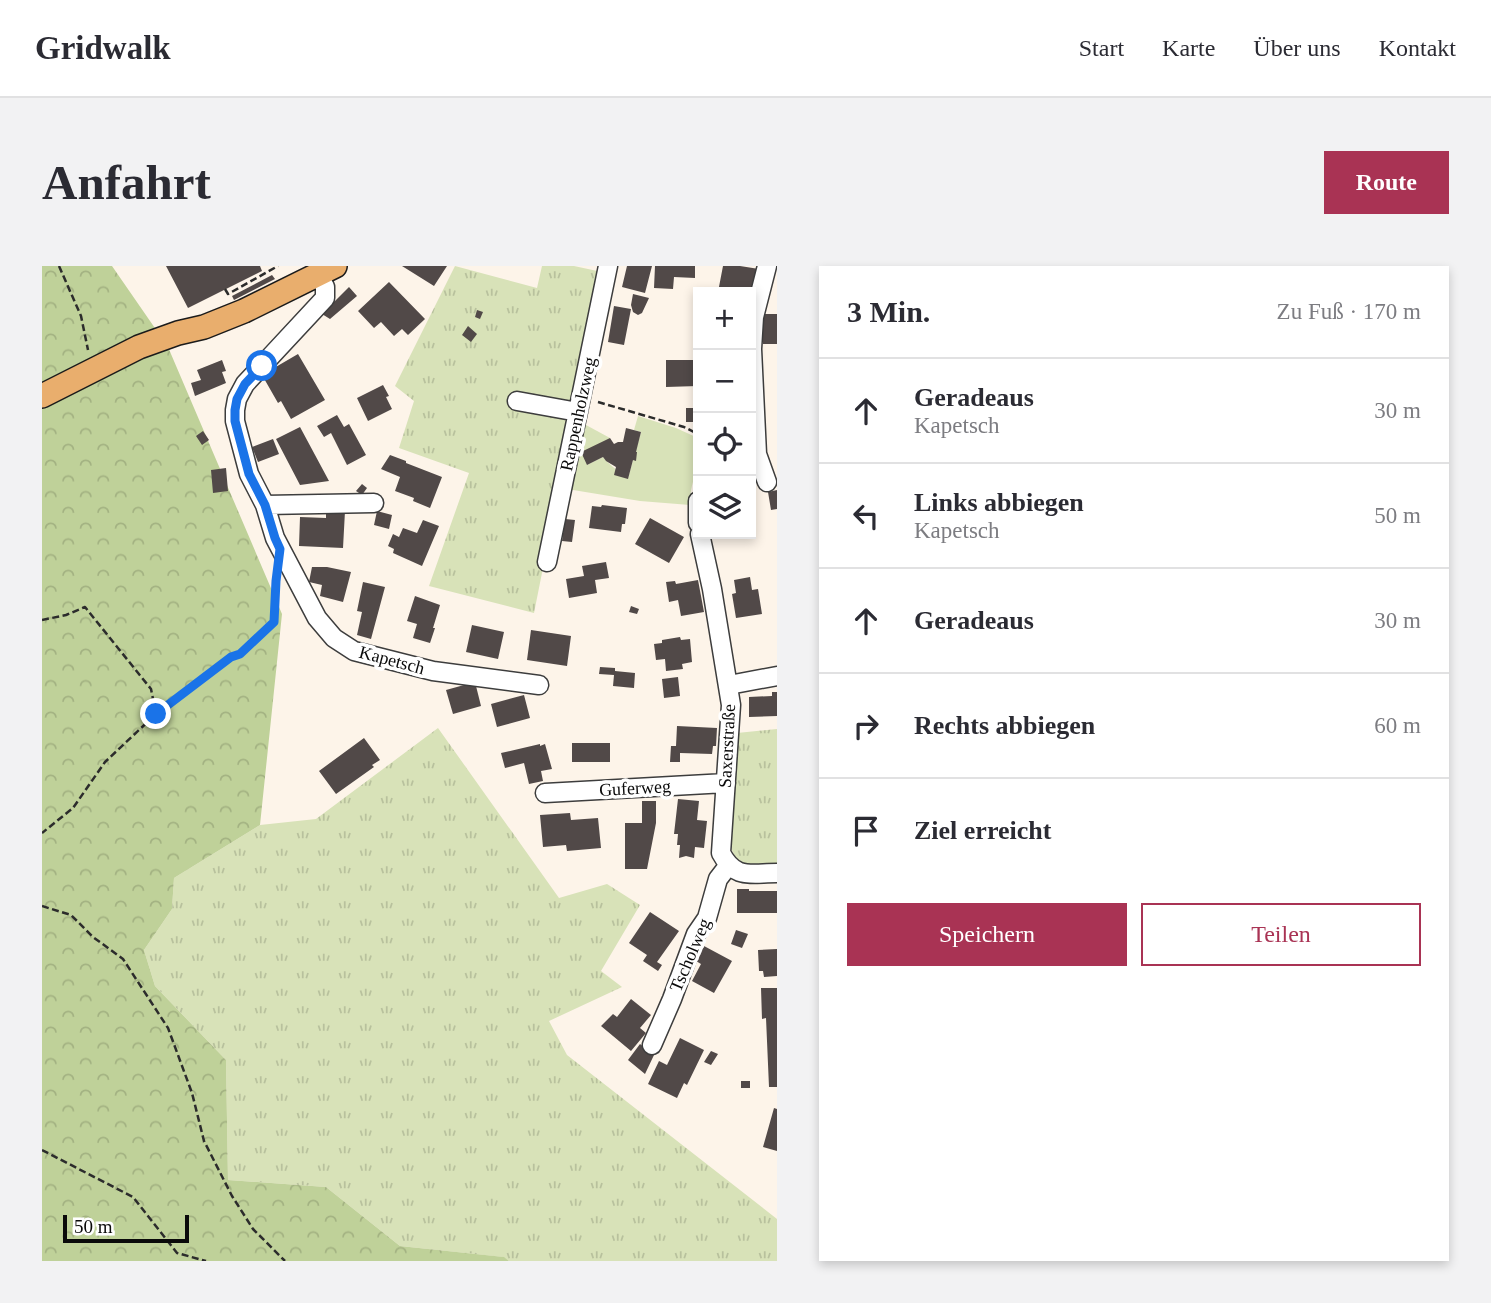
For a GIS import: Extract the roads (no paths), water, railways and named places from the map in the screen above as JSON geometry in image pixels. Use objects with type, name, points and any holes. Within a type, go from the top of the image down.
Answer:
[{"type":"main road","points":[[42,396],[102,366],[172,350],[204,327],[244,311],[315,272]]},
{"type":"street","name":"Rappenholzweg","points":[[547,562],[608,266]]},
{"type":"street","points":[[767,266],[754,317],[752,349],[757,454],[767,482]]},
{"type":"street","name":"Kapetsch","points":[[315,272],[325,287],[325,298],[245,384],[237,399],[235,421],[249,474],[265,505],[275,538],[317,618],[334,638],[354,651],[433,671],[539,685]]},
{"type":"street","points":[[517,401],[580,405]]},
{"type":"street","points":[[265,505],[374,503]]},
{"type":"street","name":"Saxerstraße","points":[[701,539],[732,712],[721,853],[728,866]]},
{"type":"street","points":[[729,685],[777,676]]},
{"type":"street","name":"Guferweg","points":[[545,793],[726,783]]},
{"type":"street","points":[[728,866],[739,873],[777,873]]},
{"type":"street","name":"Tscholweg","points":[[652,1045],[696,934],[707,918],[718,879],[728,866]]}]
